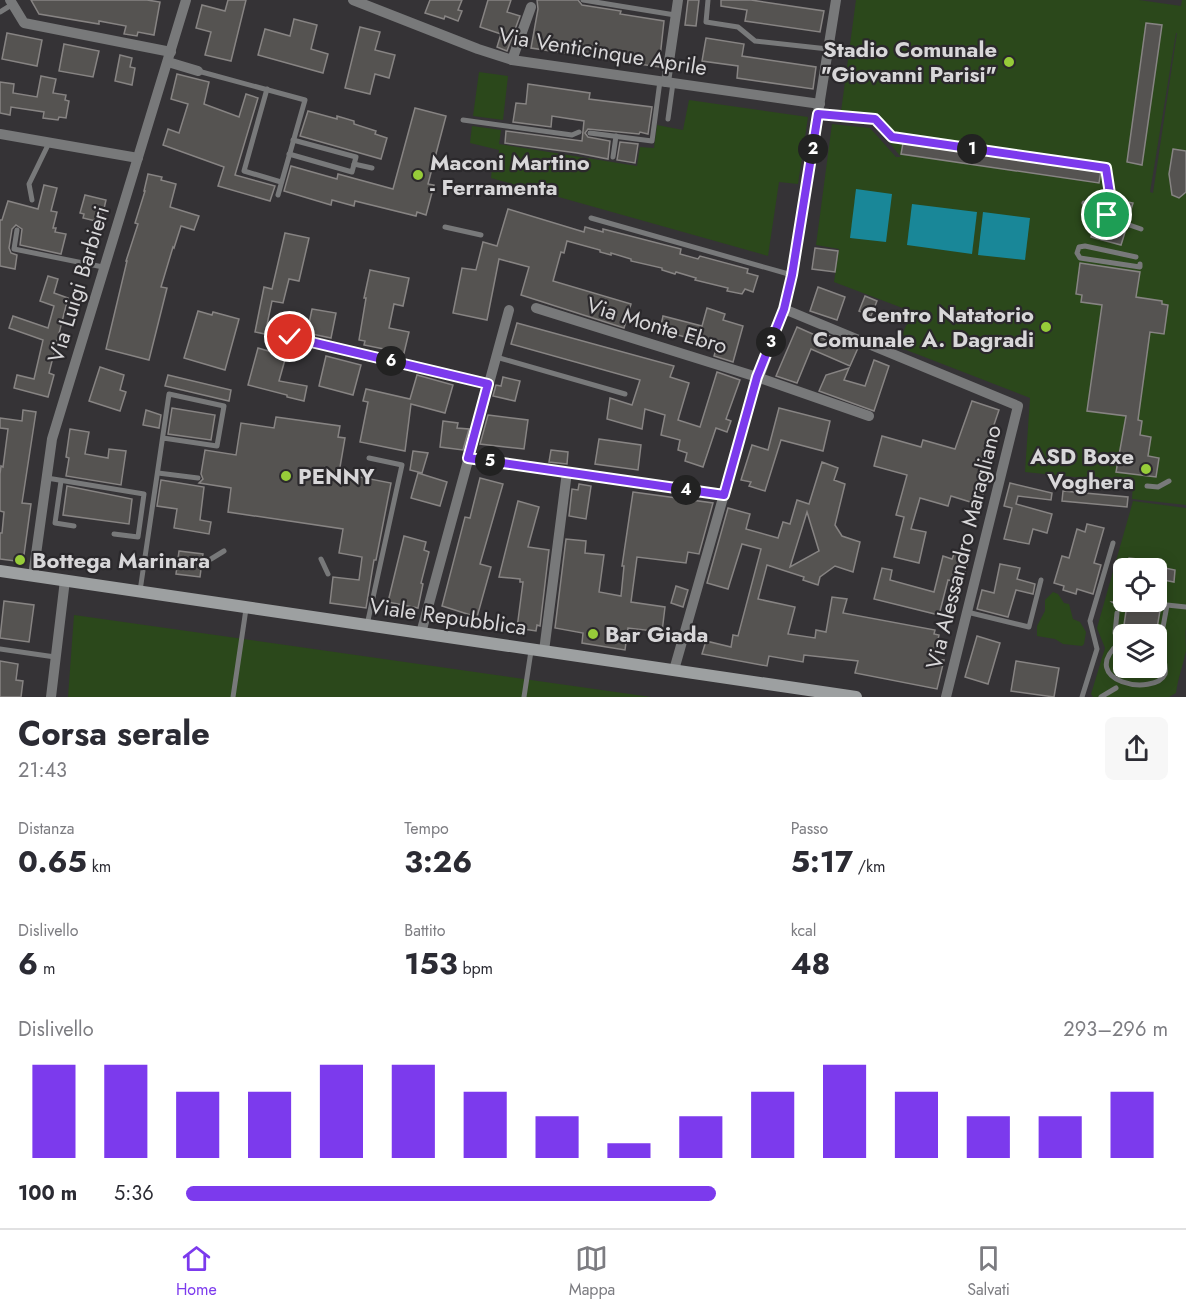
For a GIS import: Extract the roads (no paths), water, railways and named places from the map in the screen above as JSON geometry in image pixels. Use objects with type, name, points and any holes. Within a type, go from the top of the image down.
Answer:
[{"type":"main road","name":"Viale Repubblica","points":[[0,571],[674,670],[819,694],[856,697]]},
{"type":"street","name":"Via Venticinque Aprile","points":[[353,0],[512,60],[667,82],[819,109]]},
{"type":"street","points":[[667,82],[678,0]]},
{"type":"street","points":[[674,670],[757,377],[784,309],[792,275],[836,0]]},
{"type":"street","points":[[12,2],[24,23],[169,57],[198,71]]},
{"type":"street","name":"Via Luigi Barbieri","points":[[33,576],[52,439],[186,3]]},
{"type":"street","points":[[512,60],[531,7]]},
{"type":"street","points":[[0,134],[138,158]]},
{"type":"street","name":"Via Monte Ebro","points":[[536,308],[757,377],[869,416]]},
{"type":"street","name":"Via Alessandro Maragliano","points":[[784,309],[1018,406],[946,697]]},
{"type":"street","points":[[421,633],[508,310]]},
{"type":"street","points":[[291,330],[290,337],[488,384]]},
{"type":"street","points":[[468,458],[724,495]]},
{"type":"street","points":[[538,650],[567,472]]},
{"type":"street","points":[[51,697],[65,580]]},
{"type":"lane","points":[[582,0],[676,15]]},
{"type":"lane","points":[[708,0],[706,22],[738,27],[754,41],[828,49]]},
{"type":"lane","points":[[0,12],[12,2]]},
{"type":"lane","points":[[198,71],[305,100],[278,195]]},
{"type":"lane","points":[[667,82],[669,119]]},
{"type":"lane","points":[[590,133],[652,141],[667,82]]},
{"type":"lane","points":[[267,89],[244,171],[281,182]]},
{"type":"lane","points":[[819,109],[875,119],[892,137],[1106,168],[1114,220]]},
{"type":"lane","points":[[463,120],[572,135],[579,132]]},
{"type":"lane","points":[[614,157],[616,136]]},
{"type":"lane","points":[[289,154],[352,172],[356,157],[293,140]]},
{"type":"lane","points":[[32,200],[29,184],[50,143]]},
{"type":"lane","points":[[354,164],[372,168]]},
{"type":"lane","points":[[1084,203],[1114,220],[1141,229]]},
{"type":"lane","points":[[591,218],[792,275]]},
{"type":"lane","points":[[445,227],[481,235]]},
{"type":"lane","points":[[17,230],[14,249],[104,267]]},
{"type":"lane","points":[[1136,257],[1085,246],[1079,247],[1077,253],[1080,258],[1140,267],[1140,264]]},
{"type":"lane","points":[[496,357],[626,394]]},
{"type":"lane","points":[[140,591],[169,394],[224,406],[217,446],[163,438]]},
{"type":"lane","points":[[367,625],[402,465],[369,458]]},
{"type":"lane","points":[[158,473],[198,478]]},
{"type":"lane","points":[[47,478],[144,494],[138,537],[114,534]]},
{"type":"lane","points":[[62,481],[55,523],[74,526]]},
{"type":"lane","points":[[1147,486],[1158,487],[1169,481]]},
{"type":"lane","points":[[1082,697],[1097,649],[1090,621],[1113,543]]},
{"type":"lane","points":[[211,559],[224,551]]},
{"type":"lane","points":[[321,558],[327,574]]},
{"type":"lane","points":[[967,612],[1029,627],[1041,580]]},
{"type":"lane","points":[[1163,624],[1167,604],[1186,607]]},
{"type":"lane","points":[[233,697],[246,607]]},
{"type":"lane","points":[[1116,624],[1117,613]]},
{"type":"lane","points":[[0,649],[55,657]]},
{"type":"lane","points":[[1101,697],[1118,689],[1110,679],[1107,669],[1108,659],[1113,649]]},
{"type":"lane","points":[[524,697],[538,650]]},
{"type":"lane","points":[[1154,690],[1163,678]]},
{"type":"water","points":[[856,189],[892,194],[886,242],[850,238]]},
{"type":"water","points":[[912,204],[977,212],[972,254],[907,245]]},
{"type":"water","points":[[983,212],[1030,218],[1025,260],[978,255]]},
{"type":"place","name":"Stadio Comunale \"Giovanni Parisi\"","points":[[1009,62]]},
{"type":"place","name":"Maconi Martino - Ferramenta","points":[[418,175]]},
{"type":"place","name":"Centro Natatorio Comunale A. Dagradi","points":[[1046,327]]},
{"type":"place","name":"ASD Boxe Voghera","points":[[1146,469]]},
{"type":"place","name":"PENNY","points":[[286,476]]},
{"type":"place","name":"Bottega Marinara","points":[[20,560]]},
{"type":"place","name":"Bar Giada","points":[[593,634]]}]
